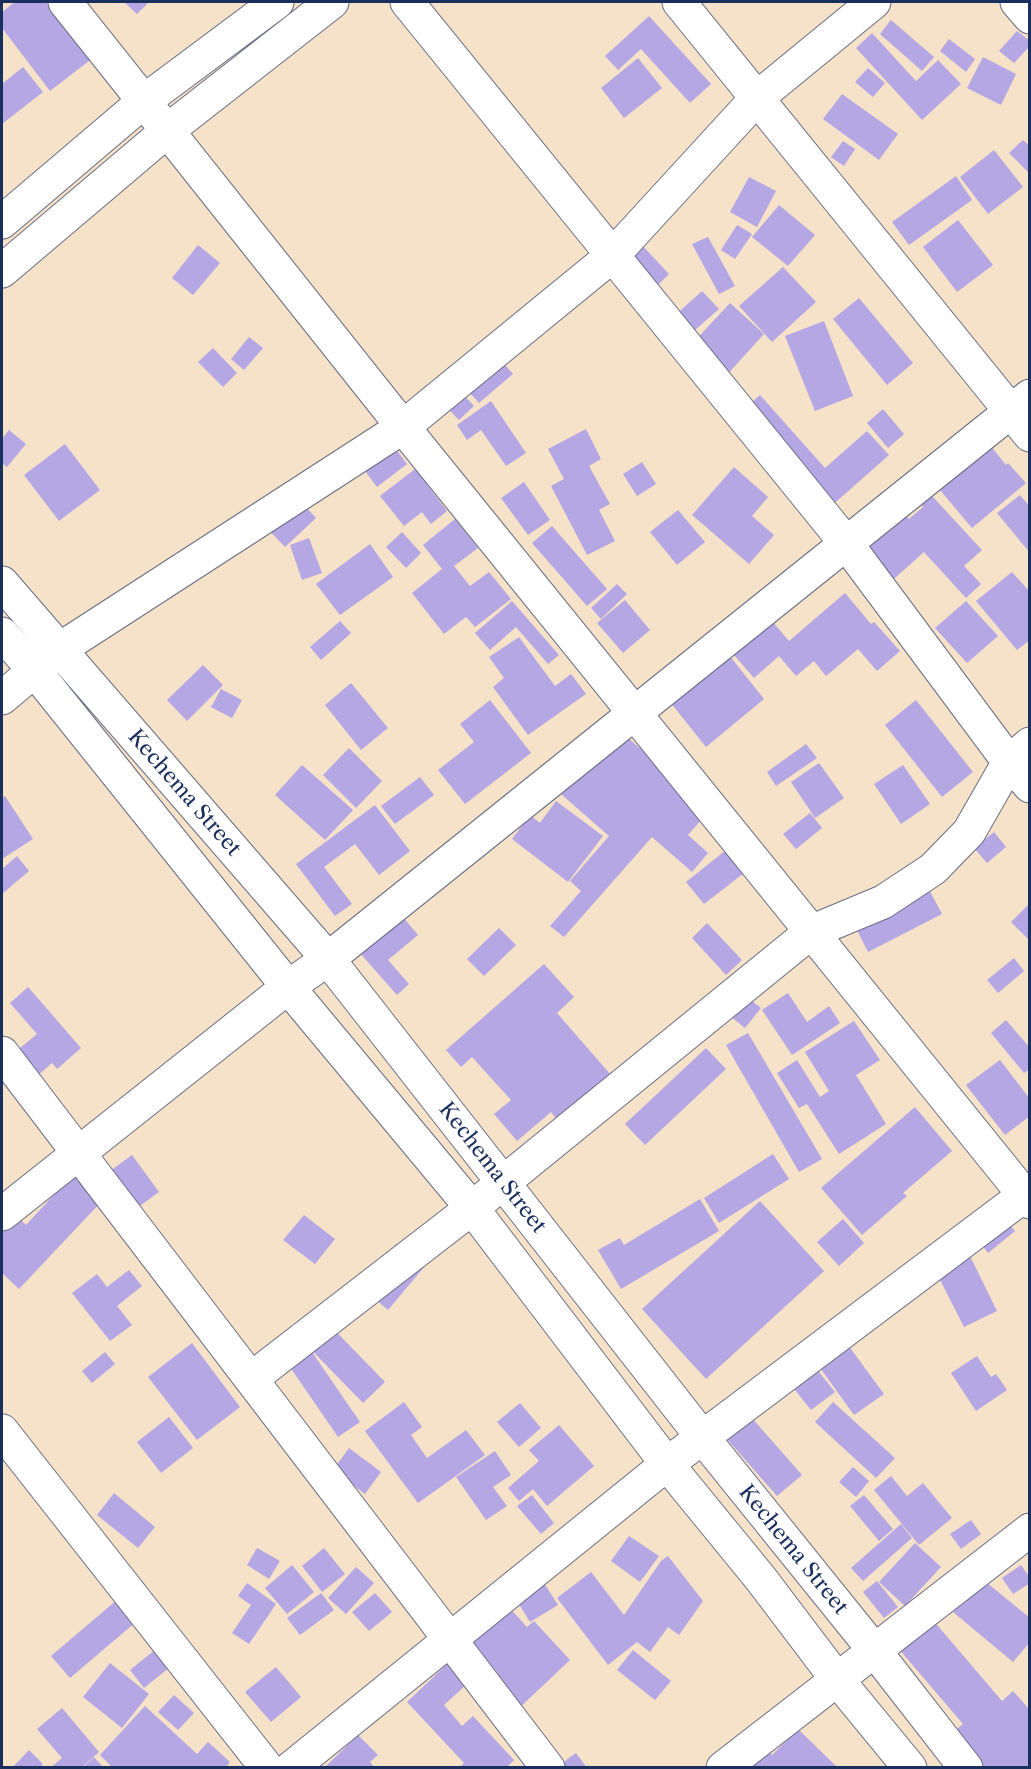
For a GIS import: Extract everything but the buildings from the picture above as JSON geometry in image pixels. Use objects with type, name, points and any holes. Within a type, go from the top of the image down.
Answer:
[{"type":"street","points":[[65,2],[403,427],[811,932],[1028,1196],[667,1464],[291,1767]]},
{"type":"street","points":[[2,222],[143,102],[277,2]]},
{"type":"street","points":[[2,271],[167,131],[333,2]]},
{"type":"street","points":[[251,1379],[472,1208],[811,932],[883,902],[933,869],[969,832],[1023,764],[407,2]]},
{"type":"street","points":[[2,1214],[288,987],[328,959],[846,543],[1023,414],[679,2]]},
{"type":"street","points":[[2,698],[60,649],[403,427],[613,255],[757,98],[874,2]]},
{"type":"street","points":[[1017,2],[1029,17]]},
{"type":"street","name":"Kechema Street","points":[[2,583],[328,959],[703,1438],[966,1767]]},
{"type":"street","name":"Kechema Street","points":[[2,634],[35,671],[288,987],[472,1208],[667,1464],[910,1767]]},
{"type":"street","points":[[2,1053],[548,1767]]},
{"type":"street","points":[[2,1431],[267,1767]]},
{"type":"street","points":[[723,1767],[1029,1530]]}]
